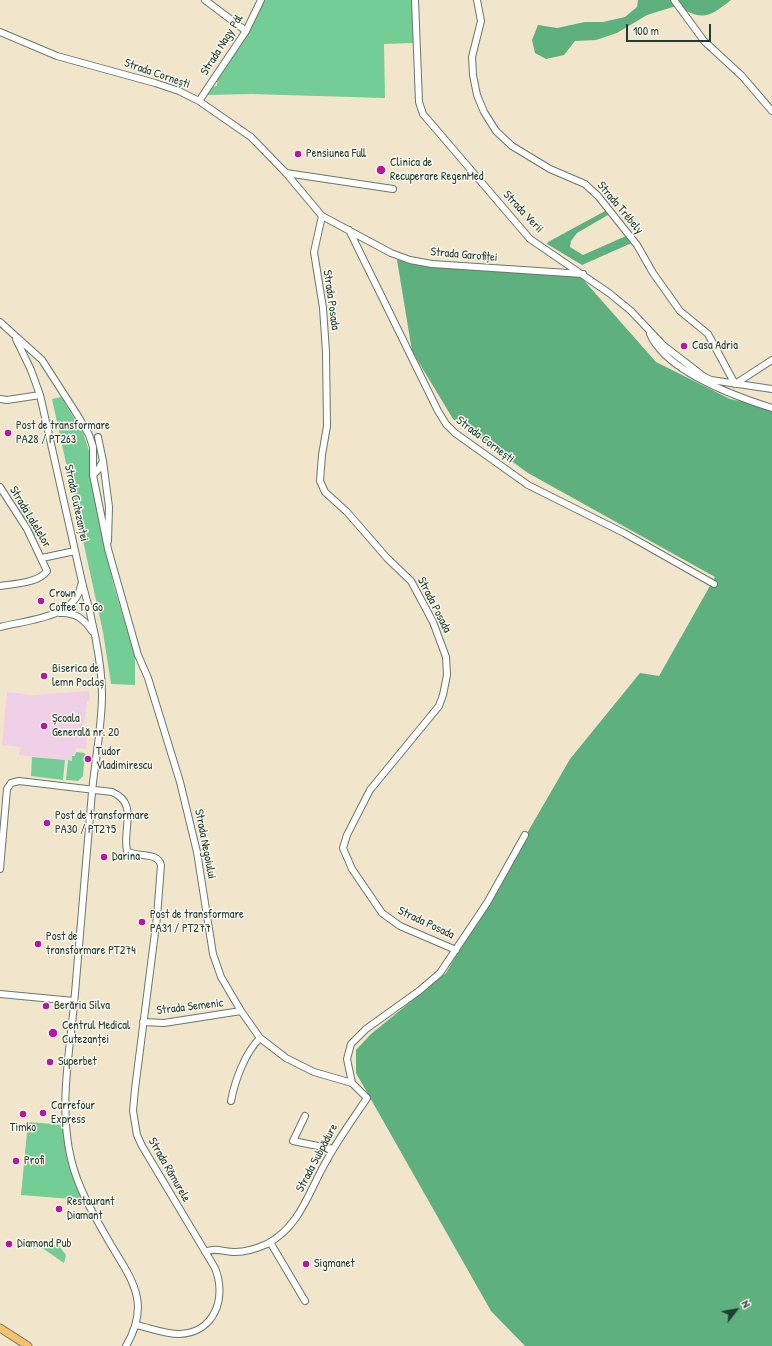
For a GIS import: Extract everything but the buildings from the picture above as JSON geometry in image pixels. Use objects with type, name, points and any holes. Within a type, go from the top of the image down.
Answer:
[{"type":"main road","points":[[0,1328],[28,1346]]},
{"type":"street","points":[[205,0],[246,31]]},
{"type":"street","name":"Strada Nagy Pál","points":[[199,101],[246,31],[262,0]]},
{"type":"street","name":"Strada Verii","points":[[415,0],[420,102],[423,114],[530,239],[583,274],[621,303],[649,332],[698,372],[711,380],[735,384]]},
{"type":"street","name":"Strada Trébely","points":[[477,0],[481,21],[472,57],[473,75],[477,95],[484,112],[496,131],[512,146],[550,169],[585,184],[598,196],[637,245],[653,273],[680,311],[708,334],[735,384]]},
{"type":"street","points":[[674,0],[704,40],[742,76],[772,111]]},
{"type":"street","name":"Strada Cornești","points":[[0,32],[57,56],[179,91],[199,101],[250,137],[286,173],[322,216],[349,230],[438,411],[446,424],[472,445],[528,485],[624,533],[714,584]]},
{"type":"street","points":[[286,173],[394,189]]},
{"type":"street","name":"Strada Posada","points":[[322,216],[314,252],[323,308],[326,352],[327,426],[320,481],[325,492],[347,512],[387,558],[411,581],[433,622],[446,657],[447,675],[439,706],[370,790],[347,835],[343,848],[352,869],[382,913],[400,926],[456,950]]},
{"type":"street","name":"Strada Garofiței","points":[[349,230],[390,253],[432,264],[583,274]]},
{"type":"street","name":"Strada Negoiului","points":[[0,322],[16,339],[42,360],[88,435],[93,448],[93,475],[107,548],[138,655],[148,678],[180,782],[197,852],[213,954],[221,977],[241,1011],[260,1038],[286,1058],[331,1078],[352,1082]]},
{"type":"street","points":[[649,332],[654,344],[664,355],[686,370],[719,389],[772,408]]},
{"type":"street","name":"Strada Cutezanței","points":[[16,339],[32,370],[40,395],[94,634],[102,693],[101,723],[92,790],[74,1001],[66,1125],[71,1158],[85,1200],[133,1281],[137,1300],[136,1325],[126,1346]]},
{"type":"street","points":[[735,384],[772,360]]},
{"type":"street","points":[[735,384],[772,389]]},
{"type":"street","points":[[0,399],[7,400],[40,395]]},
{"type":"street","name":"Strada Negoiului","points":[[98,437],[103,461],[109,507],[107,548]]},
{"type":"street","points":[[93,475],[103,461]]},
{"type":"street","name":"Strada Lalelelor","points":[[0,489],[27,529],[46,567],[45,574],[27,581],[0,586]]},
{"type":"street","points":[[75,551],[82,569],[91,606],[94,634]]},
{"type":"street","name":"Strada Lalelelor","points":[[42,558],[75,551]]},
{"type":"street","points":[[82,582],[80,593],[74,602],[72,610],[77,616],[87,623],[94,634]]},
{"type":"street","points":[[0,627],[54,614],[74,602],[84,600],[88,606],[87,614],[77,616],[54,614]]},
{"type":"street","points":[[0,869],[7,789],[11,783],[19,780],[92,790]]},
{"type":"street","name":"Strada Rămurele","points":[[92,790],[112,792],[120,795],[125,800],[128,810],[127,851],[132,854],[155,857],[160,860],[161,865],[157,917],[133,1111],[137,1135],[149,1160],[205,1252],[219,1279],[221,1292],[218,1307],[212,1317],[194,1330],[179,1334],[136,1325]]},
{"type":"street","name":"Strada Posada","points":[[352,1082],[347,1059],[351,1044],[366,1029],[419,991],[440,973],[487,903],[525,836]]},
{"type":"street","points":[[0,994],[74,1001]]},
{"type":"street","name":"Strada Semenic","points":[[143,1022],[164,1023],[241,1011]]},
{"type":"street","points":[[231,1101],[238,1077],[248,1054],[260,1038]]},
{"type":"street","name":"Strada Subpădure","points":[[205,1252],[212,1249],[237,1252],[246,1251],[270,1242],[284,1232],[300,1214],[333,1149],[349,1122],[367,1098],[352,1082]]},
{"type":"street","points":[[305,1116],[293,1141],[333,1149]]},
{"type":"street","points":[[270,1242],[305,1301]]},
{"type":"shaded area","name":"Școala Generală nr. 20","points":[[89,691],[90,701],[87,701],[83,734],[87,735],[86,749],[76,748],[75,756],[72,761],[19,755],[20,747],[2,745],[7,692],[33,695]]},
{"type":"green space","points":[[264,0],[413,0],[414,43],[384,44],[385,98],[251,94],[206,95],[211,87],[217,86],[217,78],[249,32]]},
{"type":"green space","points":[[638,0],[731,0],[716,11],[705,15],[693,14],[676,6],[647,15],[617,33],[596,40],[575,41],[564,55],[546,59],[535,53],[532,40],[538,25],[557,28],[585,22],[603,22],[625,17],[637,7]]},
{"type":"green space","points":[[607,210],[608,215],[577,233],[571,241],[570,247],[583,255],[626,236],[634,242],[582,265],[547,244],[548,242]]},
{"type":"green space","points":[[397,260],[580,276],[656,362],[730,399],[772,408],[772,1346],[525,1346],[491,1311],[356,1073],[356,1050],[371,1034],[446,973],[570,759],[640,673],[659,676],[715,577],[528,473],[453,419],[412,351]]},
{"type":"green space","points":[[61,397],[83,433],[90,454],[89,474],[114,587],[135,655],[135,685],[111,684],[103,632],[52,399]]},
{"type":"green space","points":[[29,505],[37,535],[34,536],[19,509],[21,506]]},
{"type":"green space","points":[[76,752],[85,753],[83,776],[78,781],[66,780],[68,760],[72,761],[72,756],[75,756]]},
{"type":"green space","points":[[32,757],[65,760],[63,780],[31,776]]},
{"type":"green space","points":[[28,1122],[66,1125],[67,1135],[85,1200],[21,1195]]},
{"type":"green space","points":[[24,1242],[59,1246],[66,1255],[64,1263],[38,1245],[35,1249]]},
{"type":"place","name":"Pensiunea Full","points":[[298,154]]},
{"type":"place","name":"Clinica de Recuperare RegenMed","points":[[381,170]]},
{"type":"place","name":"Casa Adria","points":[[684,346]]},
{"type":"place","name":"Post de transformare PA28 / PT263","points":[[8,433]]},
{"type":"place","name":"Crown Coffee To Go","points":[[41,601]]},
{"type":"place","name":"Biserica de lemn Pocloș","points":[[44,676]]},
{"type":"place","name":"Școala Generală nr. 20","points":[[44,726]]},
{"type":"place","name":"Tudor Vladimirescu","points":[[88,759]]},
{"type":"place","name":"Post de transformare PA30 / PT275","points":[[47,823]]},
{"type":"place","name":"Darina","points":[[104,857]]},
{"type":"place","name":"Post de transformare PA31 / PT277","points":[[142,922]]},
{"type":"place","name":"Post de transformare PT274","points":[[38,944]]},
{"type":"place","name":"Berăria Silva","points":[[46,1006]]},
{"type":"place","name":"Centrul Medical Cutezanței","points":[[53,1033]]},
{"type":"place","name":"Superbet","points":[[50,1062]]},
{"type":"place","name":"Carrefour Express","points":[[43,1113]]},
{"type":"place","name":"Timko","points":[[23,1114]]},
{"type":"place","name":"Profi","points":[[16,1161]]},
{"type":"place","name":"Restaurant Diamant","points":[[59,1209]]},
{"type":"place","name":"Diamond Pub","points":[[9,1244]]},
{"type":"place","name":"Sigmanet","points":[[306,1264]]}]
